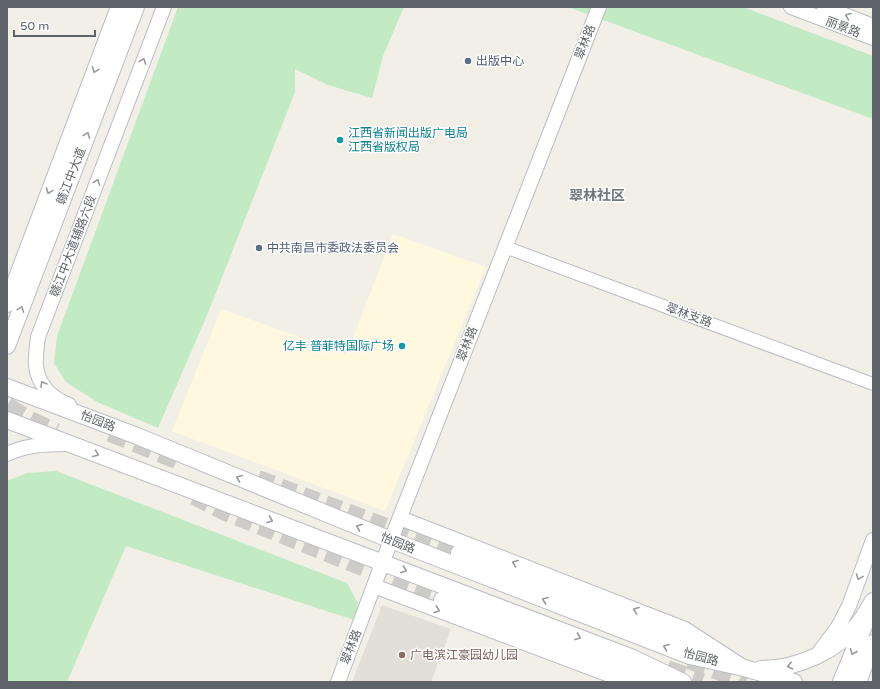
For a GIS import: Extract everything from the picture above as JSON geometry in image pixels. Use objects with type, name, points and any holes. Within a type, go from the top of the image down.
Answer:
[{"type":"main road","name":"赣江中大道","points":[[7,304],[119,7]]},
{"type":"main road","name":"赣江中大道","points":[[7,346],[136,7]]},
{"type":"main road","name":"怡园路","points":[[7,387],[137,436],[391,540],[690,656],[744,668],[794,682]]},
{"type":"main road","name":"怡园路","points":[[7,420],[633,658],[683,682]]},
{"type":"main road","points":[[459,552],[682,641],[744,668],[781,668],[799,664],[816,657],[840,642],[860,622],[873,602]]},
{"type":"main road","points":[[442,600],[627,671],[664,682]]},
{"type":"main road","points":[[841,682],[873,602]]},
{"type":"main road","points":[[858,682],[873,643]]},
{"type":"street","name":"赣江中大道辅路六段","points":[[137,436],[62,402],[47,391],[38,375],[36,364],[38,337],[164,7]]},
{"type":"street","name":"翠林路","points":[[338,682],[391,540],[599,7]]},
{"type":"street","name":"丽景路","points":[[791,7],[873,38]]},
{"type":"street","name":"丽景路","points":[[824,7],[873,26]]},
{"type":"street","name":"翠林支路","points":[[505,247],[873,384]]},
{"type":"street","points":[[7,454],[29,446],[42,444],[68,444]]},
{"type":"street","points":[[400,518],[685,629],[744,668]]},
{"type":"street","points":[[816,657],[838,628],[873,540]]},
{"type":"street","points":[[374,586],[628,682]]},
{"type":"shaded area","points":[[393,234],[486,267],[385,511],[172,431],[221,309],[347,354]]},
{"type":"shaded area","name":"广电滨江豪园幼儿园","points":[[382,605],[451,629],[431,682],[352,682]]},
{"type":"green space","points":[[178,7],[404,7],[383,56],[372,98],[328,85],[295,69],[295,92],[208,313],[158,428],[97,402],[66,382],[54,363],[57,336]]},
{"type":"green space","points":[[568,7],[743,7],[873,56],[873,119]]},
{"type":"green space","points":[[56,471],[347,583],[358,603],[354,620],[126,546],[67,682],[7,682],[7,481],[27,473]]},
{"type":"tunnel","points":[[7,406],[30,420],[56,432]]},
{"type":"tunnel","points":[[110,433],[179,461]]},
{"type":"tunnel","points":[[258,478],[459,553]]},
{"type":"tunnel","points":[[194,497],[223,512],[442,600]]},
{"type":"tunnel","points":[[689,660],[746,682]]},
{"type":"tunnel","points":[[667,669],[702,682]]},
{"type":"place","name":"出版中心","points":[[468,61]]},
{"type":"place","name":"江西省新闻出版广电局 江西省版权局","points":[[340,140]]},
{"type":"place","name":"中共南昌市委政法委员会","points":[[259,248]]},
{"type":"place","name":"亿丰 普菲特国际广场","points":[[402,346]]},
{"type":"place","name":"广电滨江豪园幼儿园","points":[[402,655]]},
{"type":"district","name":"翠林社区","points":[[597,195]]}]
